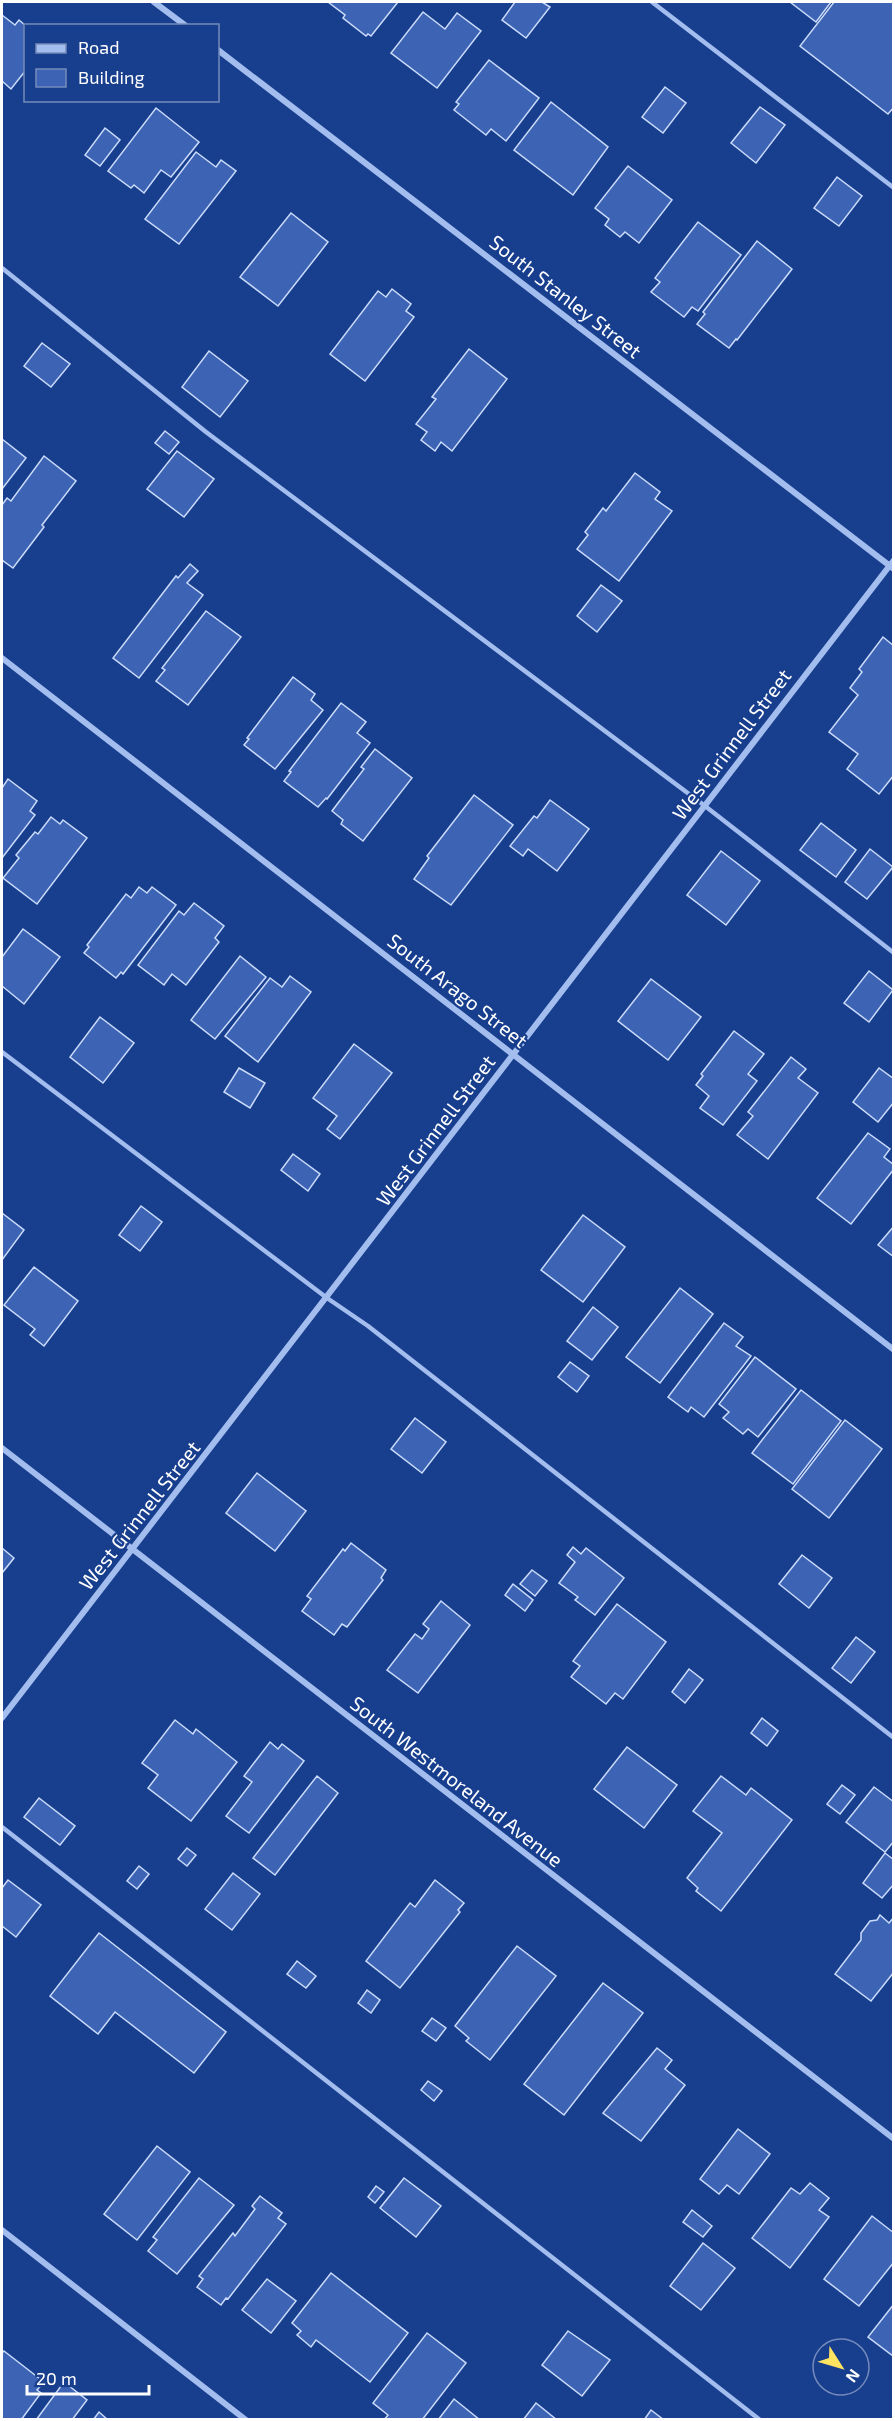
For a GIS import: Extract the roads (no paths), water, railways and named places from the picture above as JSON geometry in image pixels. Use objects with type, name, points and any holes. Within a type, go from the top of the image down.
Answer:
[{"type":"street","points":[[154,2],[183,24]]},
{"type":"street","name":"South Stanley Street","points":[[219,51],[892,565]]},
{"type":"street","name":"West Grinnell Street","points":[[2,1718],[892,565]]},
{"type":"street","name":"South Arago Street","points":[[2,658],[894,1350]]},
{"type":"street","name":"South Westmoreland Avenue","points":[[2,1448],[894,2139]]},
{"type":"street","points":[[2,2230],[246,2420]]},
{"type":"lane","points":[[652,2],[894,188]]},
{"type":"lane","points":[[2,268],[206,432],[705,806],[894,953]]},
{"type":"lane","points":[[2,1052],[327,1298],[368,1326],[894,1738]]},
{"type":"lane","points":[[2,1827],[760,2420]]}]
